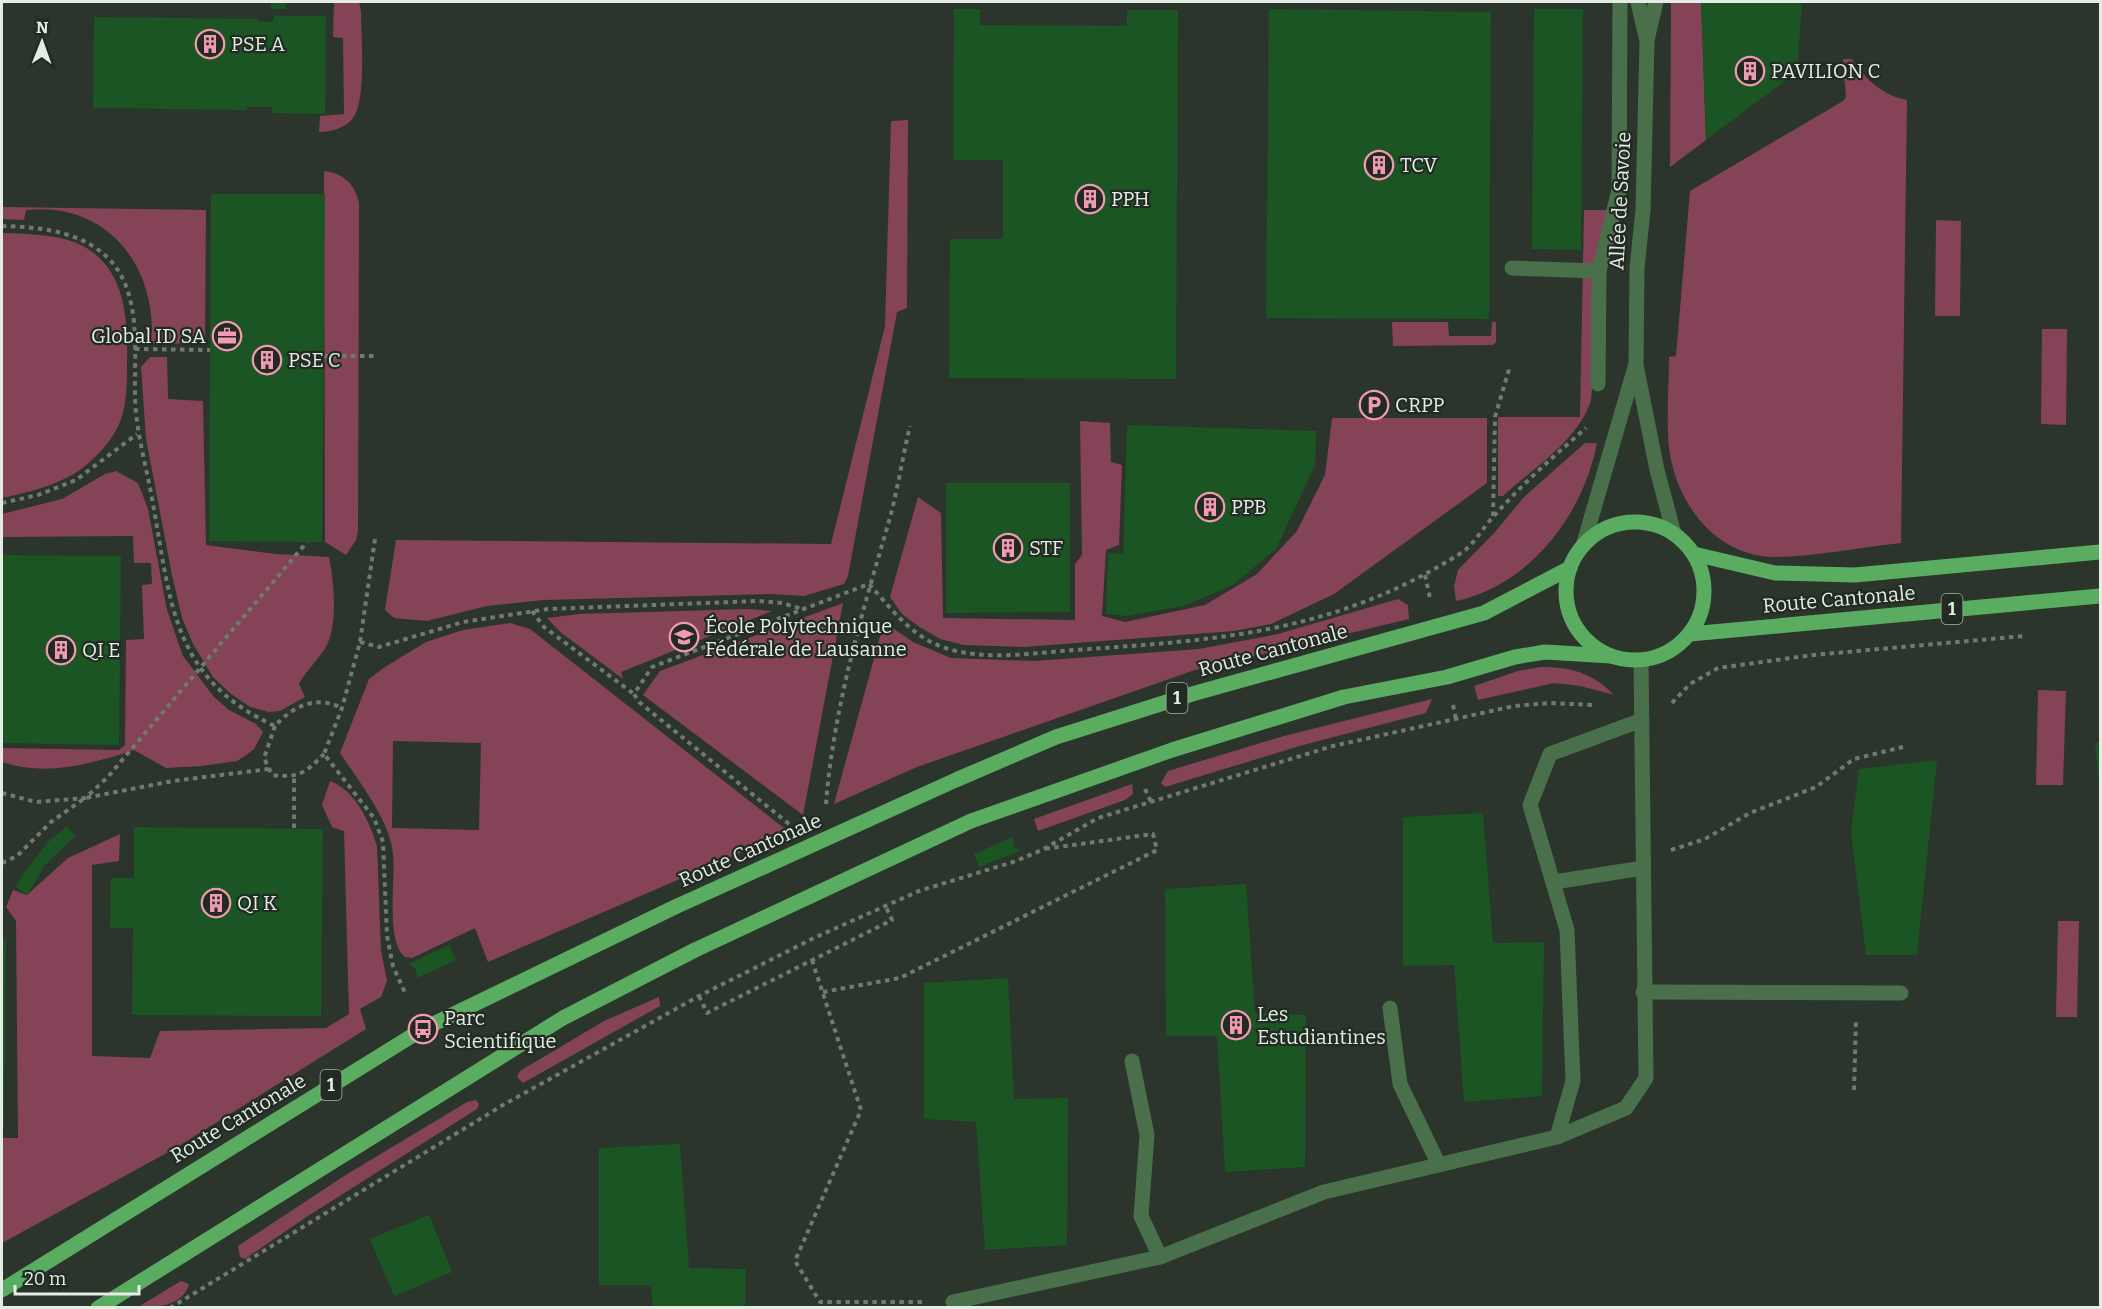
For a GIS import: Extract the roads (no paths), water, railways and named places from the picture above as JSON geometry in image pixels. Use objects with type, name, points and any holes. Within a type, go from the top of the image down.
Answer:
[{"type":"main road","points":[[98,1308],[552,1024],[695,950],[971,821],[1172,750],[1344,697],[1447,677],[1515,657],[1545,652],[1611,656],[1641,661],[1668,653],[1690,634],[1701,612],[1705,586],[1694,554],[1674,534],[1648,523],[1619,523],[1594,535],[1583,546],[1570,568],[1566,598],[1573,621],[1585,639],[1611,656]]},
{"type":"main road","name":"Route Cantonale","points":[[1694,554],[1775,573],[1856,575],[2100,552]]},
{"type":"main road","name":"Route Cantonale","points":[[2,1290],[423,1029],[675,907],[1056,737],[1180,697],[1485,613],[1570,568]]},
{"type":"main road","name":"Route Cantonale","points":[[1690,634],[2100,596]]},
{"type":"street","points":[[1598,384],[1599,272],[1618,190],[1620,2]]},
{"type":"street","name":"Allée de Savoie","points":[[1638,2],[1647,40]]},
{"type":"street","name":"Allée de Savoie","points":[[1656,2],[1647,40],[1643,210],[1637,268],[1636,364],[1657,470],[1674,534]]},
{"type":"street","points":[[1512,268],[1599,272]]},
{"type":"street","name":"Allée de Savoie","points":[[1583,546],[1636,364]]},
{"type":"street","points":[[953,1302],[1160,1257],[1324,1192],[1557,1137],[1626,1108],[1646,1078],[1643,992],[1641,661]]},
{"type":"street","points":[[1557,1137],[1573,1081],[1567,930],[1530,805],[1550,754],[1642,715]]},
{"type":"street","points":[[1554,882],[1643,868]]},
{"type":"street","points":[[1643,992],[1901,993]]},
{"type":"street","points":[[1390,1008],[1400,1084],[1439,1165]]},
{"type":"street","points":[[1132,1061],[1147,1135],[1141,1216],[1160,1257]]},
{"type":"place","name":"PSE A","points":[[210,44]]},
{"type":"place","name":"PAVILION C","points":[[1750,71]]},
{"type":"place","name":"TCV","points":[[1379,165]]},
{"type":"place","name":"PPH","points":[[1090,199]]},
{"type":"place","name":"Global ID SA","points":[[227,336]]},
{"type":"place","name":"PSE C","points":[[267,360]]},
{"type":"place","name":"CRPP","points":[[1374,405]]},
{"type":"place","name":"PPB","points":[[1210,507]]},
{"type":"place","name":"STF","points":[[1008,548]]},
{"type":"place","name":"École Polytechnique Fédérale de Lausanne","points":[[684,637]]},
{"type":"place","name":"QI E","points":[[61,650]]},
{"type":"place","name":"QI K","points":[[216,903]]},
{"type":"place","name":"Les Estudiantines","points":[[1236,1025]]},
{"type":"place","name":"Parc Scientifique","points":[[423,1029]]}]
